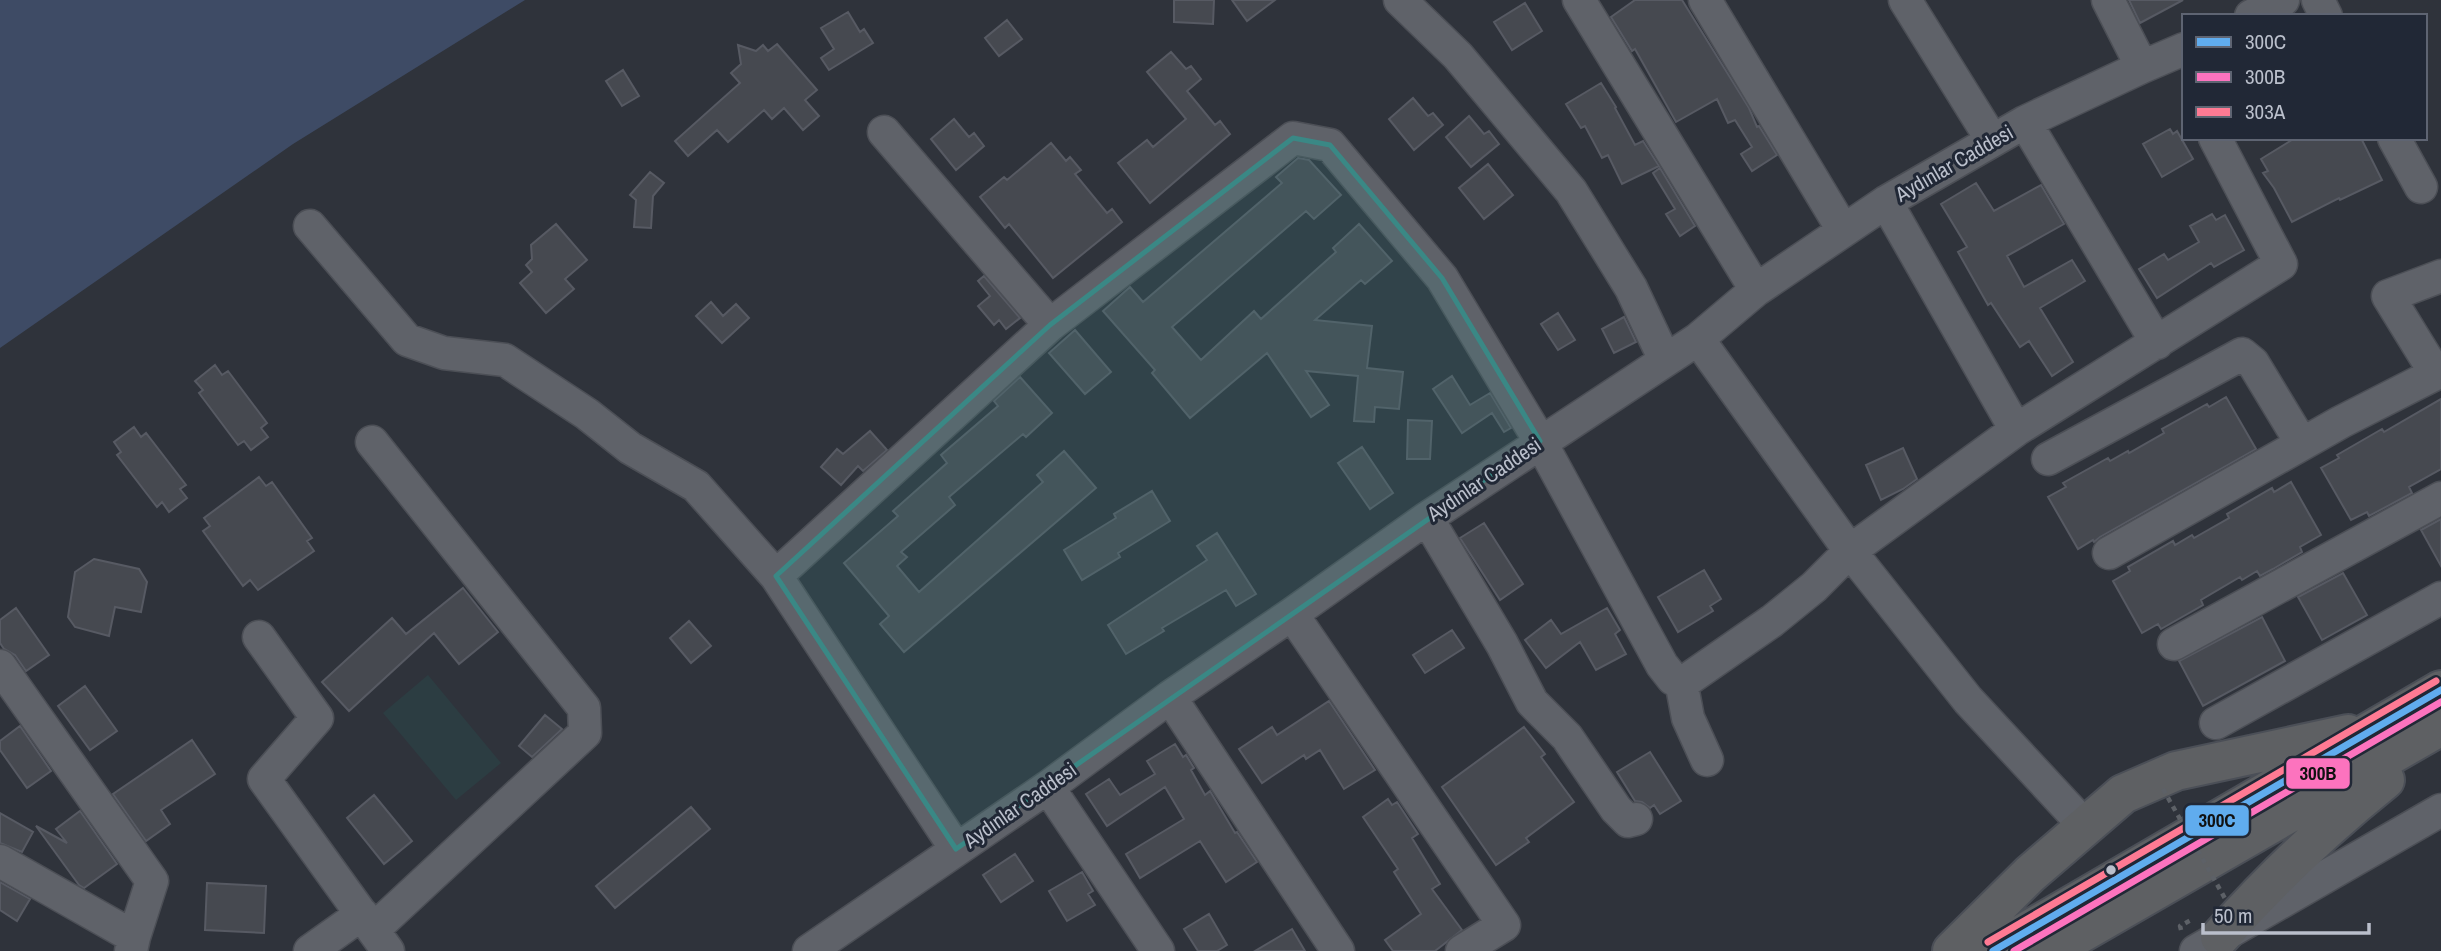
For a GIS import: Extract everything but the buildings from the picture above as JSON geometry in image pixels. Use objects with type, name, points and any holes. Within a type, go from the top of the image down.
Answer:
[{"type":"highway","points":[[1993,951],[2441,690]]},
{"type":"highway","points":[[2050,951],[2441,726]]},
{"type":"highway","points":[[1952,951],[2029,874],[2123,794],[2176,771],[2381,727]]},
{"type":"highway","points":[[2215,930],[2323,831],[2441,734]]},
{"type":"street","points":[[1400,0],[1458,56],[1571,191],[1631,288],[1665,360]]},
{"type":"street","points":[[1579,0],[1756,290]]},
{"type":"street","points":[[1705,0],[1843,230]]},
{"type":"street","points":[[1905,0],[1992,141]]},
{"type":"street","points":[[2108,0],[2142,67]]},
{"type":"street","points":[[2255,14],[2283,0]]},
{"type":"street","name":"Aydınlar Caddesi","points":[[809,951],[1048,787],[1170,697],[1427,518],[1698,339],[1756,290],[1886,202],[2025,122],[2142,67],[2180,61]]},
{"type":"street","points":[[2025,122],[2157,343]]},
{"type":"street","points":[[884,132],[1050,326]]},
{"type":"street","points":[[776,576],[1050,326],[1293,138],[1329,145],[1442,278],[1540,441],[1662,665],[1673,679],[1681,681],[1693,677],[1772,621],[1850,551],[2016,430],[2281,264],[2216,140]]},
{"type":"street","points":[[2395,140],[2421,187]]},
{"type":"street","points":[[1886,202],[2016,430]]},
{"type":"street","points":[[310,226],[407,340],[444,354],[505,360],[587,414],[630,448],[695,486],[776,576],[956,849]]},
{"type":"street","points":[[2109,553],[2302,444],[2439,372],[2388,296],[2441,276]]},
{"type":"street","points":[[1698,339],[1850,551],[1968,700],[2085,826]]},
{"type":"street","points":[[2049,459],[2242,355],[2251,360],[2302,444]]},
{"type":"street","points":[[310,951],[375,932],[585,733],[584,708],[372,442]]},
{"type":"street","points":[[2174,643],[2441,498]]},
{"type":"street","points":[[1427,518],[1502,644],[1532,702],[1567,737],[1616,809],[1628,821],[1636,820]]},
{"type":"street","points":[[2217,723],[2441,598]]},
{"type":"street","points":[[1292,614],[1504,925],[1462,951]]},
{"type":"street","points":[[259,637],[317,718],[264,779],[375,932]]},
{"type":"street","points":[[0,666],[152,881],[132,944],[0,861]]},
{"type":"street","points":[[1681,681],[1688,718],[1707,760]]},
{"type":"street","points":[[1170,697],[1338,951]]},
{"type":"street","points":[[1048,787],[1158,951]]},
{"type":"street","points":[[2215,930],[2441,810]]},
{"type":"path","points":[[2163,789],[2215,930]]},
{"type":"highlighted area","points":[[1293,138],[1330,145],[1442,278],[1540,441],[956,849],[776,576],[1050,325]]},
{"type":"shaded area","points":[[428,675],[501,763],[456,800],[383,713]]},
{"type":"water","points":[[0,0],[525,0],[293,144],[0,348]]},
{"type":"transit line","name":"303A","points":[[1988,942],[2436,681]]},
{"type":"transit line","name":"300C","points":[[1993,951],[2441,690]]},
{"type":"transit line","name":"300B","points":[[2014,951],[2441,702]]}]
